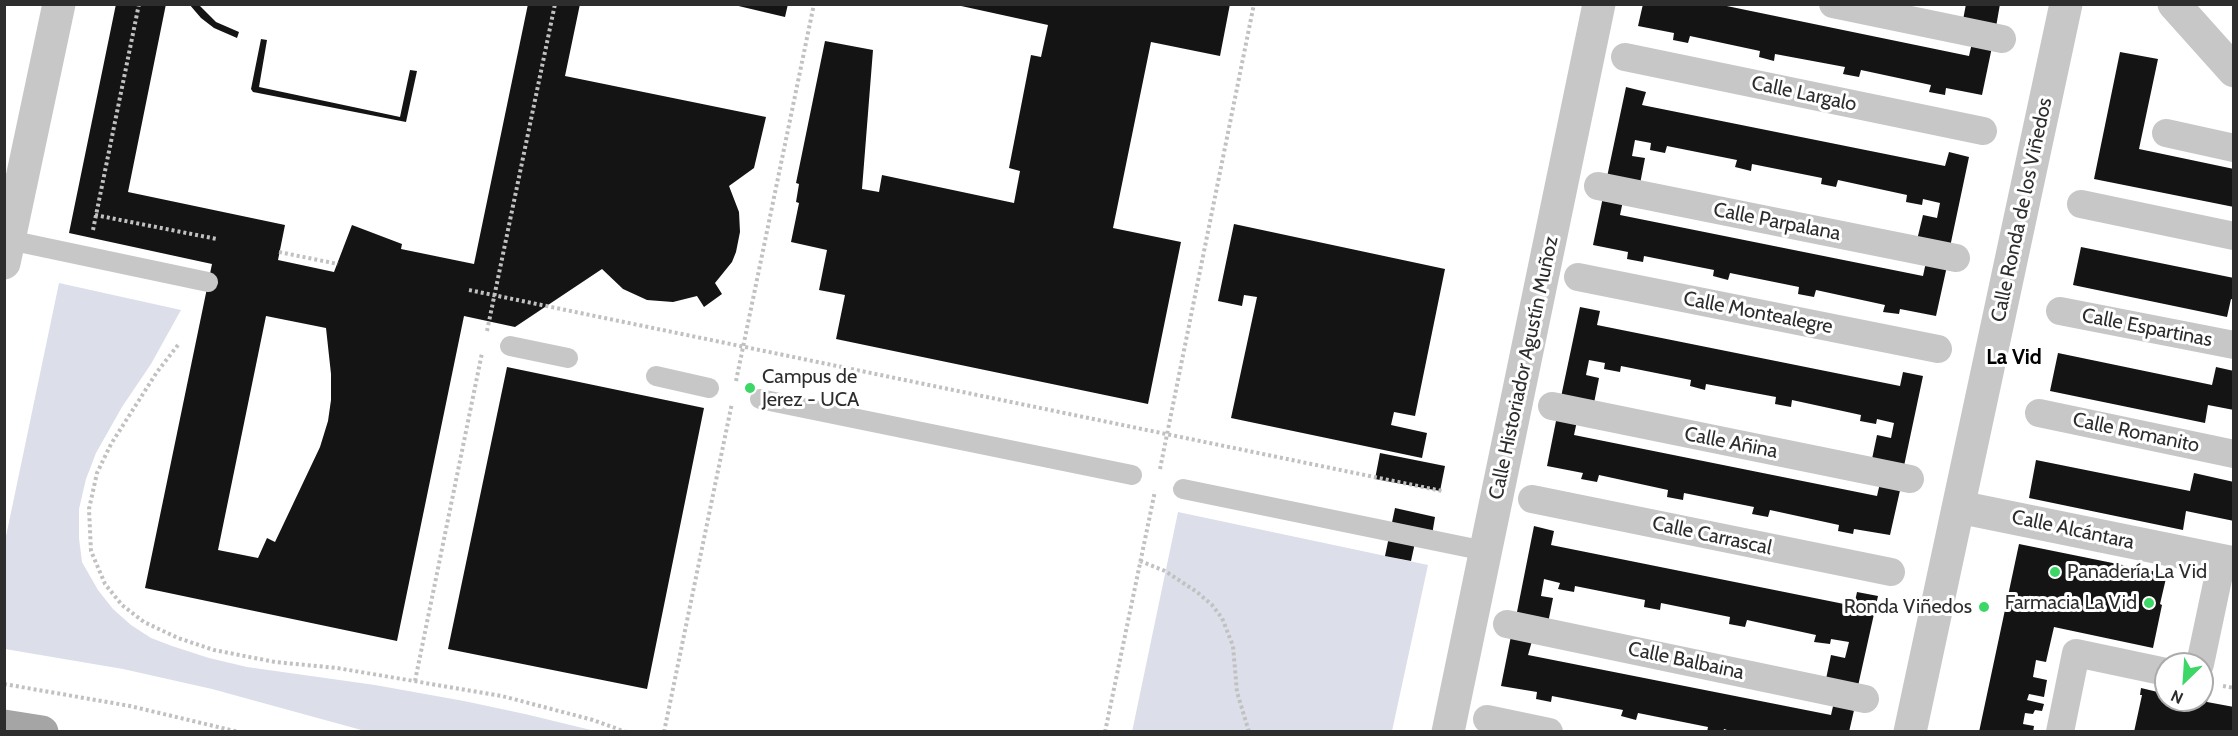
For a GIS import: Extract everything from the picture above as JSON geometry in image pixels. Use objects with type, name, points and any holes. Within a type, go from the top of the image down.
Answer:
[{"type":"main road","points":[[4,726],[42,732]]},
{"type":"street","points":[[7,252],[59,4]]},
{"type":"street","name":"Calle Historiador Agustín Muñoz","points":[[1448,732],[1599,4]]},
{"type":"street","points":[[1833,4],[2002,39]]},
{"type":"street","name":"Calle Ronda de los Viñedos","points":[[1910,732],[2066,4]]},
{"type":"street","points":[[2174,4],[2234,71]]},
{"type":"street","name":"Calle Largalo","points":[[1625,57],[1983,131]]},
{"type":"street","points":[[2166,134],[2234,148]]},
{"type":"street","name":"Calle Parpalana","points":[[1598,186],[1956,258]]},
{"type":"street","points":[[2081,204],[2234,236]]},
{"type":"street","name":"Calle Montealegre","points":[[1578,277],[1938,349]]},
{"type":"street","name":"Calle Espartinas","points":[[2060,311],[2234,345]]},
{"type":"street","name":"Calle Añina","points":[[1552,406],[1910,479]]},
{"type":"street","name":"Calle Romanito","points":[[2039,413],[2234,454]]},
{"type":"street","name":"Calle Carrascal","points":[[1532,499],[1891,572]]},
{"type":"street","name":"Calle Alcántara","points":[[1959,507],[2228,562]]},
{"type":"street","points":[[2203,652],[2228,562]]},
{"type":"street","name":"Calle Balbaina","points":[[1507,624],[1865,699]]},
{"type":"street","points":[[2060,732],[2076,653],[2154,669]]},
{"type":"street","points":[[1487,719],[1549,732]]},
{"type":"lane","points":[[7,252],[87,257],[208,282]]},
{"type":"lane","points":[[510,346],[568,358]]},
{"type":"lane","points":[[657,376],[708,388]]},
{"type":"lane","points":[[760,399],[1131,475]]},
{"type":"lane","points":[[1183,489],[1485,551]]},
{"type":"path","points":[[87,257],[140,4]]},
{"type":"path","points":[[736,381],[814,4]]},
{"type":"path","points":[[1105,732],[1254,4]]},
{"type":"path","points":[[96,214],[217,239]]},
{"type":"path","points":[[279,252],[338,264]]},
{"type":"path","points":[[469,290],[1442,491]]},
{"type":"path","points":[[178,345],[157,372],[111,444],[97,473],[89,509],[91,551],[105,584],[122,605],[144,622],[178,638],[214,650],[275,662],[337,669],[502,696],[582,716],[626,732]]},
{"type":"path","points":[[664,732],[734,393]]},
{"type":"path","points":[[1140,561],[1165,571],[1197,592],[1212,605],[1222,618],[1233,646],[1236,692],[1249,732]]},
{"type":"path","points":[[4,684],[130,706],[239,732]]},
{"type":"shaded area","points":[[59,283],[181,310],[151,364],[122,407],[96,453],[86,479],[79,509],[82,562],[98,590],[113,609],[131,625],[151,638],[172,646],[247,667],[375,685],[464,701],[595,731],[365,731],[212,689],[123,669],[5,649],[5,541]]},
{"type":"shaded area","points":[[1178,512],[1428,565],[1392,731],[1132,732]]},
{"type":"building","points":[[116,4],[166,4],[128,192],[285,225],[278,260],[334,272],[352,225],[402,244],[401,249],[474,264],[528,4],[580,4],[565,76],[766,117],[754,168],[729,186],[739,212],[740,232],[736,252],[732,262],[715,283],[722,294],[704,307],[697,296],[673,302],[647,300],[623,289],[602,269],[515,327],[464,316],[397,641],[145,588],[212,264],[69,233]],"holes":[[[266,316],[326,328],[331,374],[328,421],[320,447],[275,542],[267,538],[258,558],[218,550]]]},
{"type":"building","points":[[189,4],[198,4],[216,22],[239,32],[237,38],[214,28]]},
{"type":"building","points":[[730,4],[788,4],[785,17]]},
{"type":"building","points":[[952,4],[1230,4],[1220,56],[1151,42],[1113,228],[1181,242],[1148,404],[836,339],[845,295],[819,290],[827,250],[791,242],[799,203],[796,202],[799,184],[796,183],[825,41],[873,50],[862,189],[879,192],[882,175],[1014,203],[1020,171],[1009,168],[1031,55],[1041,57],[1048,25]]},
{"type":"building","points":[[1643,4],[1717,4],[1969,56],[1972,43],[1992,47],[1982,95],[1946,88],[1945,95],[1929,92],[1931,85],[1861,70],[1859,77],[1843,74],[1845,67],[1775,54],[1774,61],[1759,57],[1760,51],[1690,36],[1688,43],[1673,40],[1674,33],[1638,26]]},
{"type":"building","points":[[1966,4],[2000,4],[1996,27],[1963,20]]},
{"type":"building","points":[[261,39],[267,40],[259,87],[400,117],[410,70],[417,71],[406,122],[253,92],[251,89]]},
{"type":"building","points":[[2120,52],[2158,59],[2139,149],[2234,169],[2234,207],[2094,179]]},
{"type":"building","points":[[1626,87],[1646,92],[1642,105],[1945,166],[1949,152],[1969,157],[1950,247],[1917,240],[1923,215],[1937,218],[1940,203],[1923,199],[1922,205],[1906,202],[1907,195],[1838,180],[1836,187],[1821,184],[1822,178],[1752,164],[1751,171],[1735,167],[1737,160],[1667,146],[1665,153],[1650,150],[1651,143],[1635,140],[1632,156],[1645,158],[1640,184],[1607,177]]},
{"type":"building","points":[[1603,197],[1623,201],[1620,215],[1923,276],[1926,262],[1947,266],[1936,316],[1900,309],[1899,314],[1883,312],[1885,305],[1816,290],[1814,297],[1798,294],[1799,287],[1730,273],[1728,280],[1713,276],[1714,270],[1644,256],[1643,262],[1627,259],[1628,252],[1593,245]]},
{"type":"building","points":[[1234,224],[1445,269],[1415,416],[1394,412],[1391,425],[1427,433],[1422,458],[1231,418],[1257,297],[1244,295],[1242,306],[1218,301]]},
{"type":"building","points":[[2081,247],[2234,278],[2234,300],[2231,299],[2227,317],[2073,285]]},
{"type":"building","points":[[1580,307],[1600,311],[1597,325],[1900,386],[1903,372],[1923,376],[1904,466],[1872,459],[1877,435],[1891,438],[1894,423],[1877,419],[1876,424],[1860,421],[1861,415],[1792,400],[1791,407],[1775,404],[1776,397],[1706,384],[1705,390],[1690,386],[1691,380],[1621,366],[1620,372],[1604,369],[1605,363],[1589,360],[1586,375],[1599,378],[1594,403],[1561,397]]},
{"type":"building","points":[[2058,353],[2212,385],[2216,367],[2234,371],[2234,410],[2208,405],[2205,423],[2050,391]]},
{"type":"building","points":[[507,367],[704,408],[647,689],[448,649]]},
{"type":"building","points":[[1557,416],[1577,421],[1574,435],[1877,496],[1880,483],[1901,486],[1890,535],[1854,529],[1853,534],[1838,531],[1839,525],[1770,510],[1768,517],[1752,514],[1754,507],[1684,493],[1683,500],[1667,497],[1668,490],[1599,475],[1597,482],[1581,479],[1583,473],[1547,466]]},
{"type":"building","points":[[1380,453],[1445,466],[1440,491],[1375,479]]},
{"type":"building","points":[[2036,460],[2190,491],[2194,473],[2234,482],[2234,521],[2186,511],[2183,530],[2029,498]]},
{"type":"building","points":[[1395,508],[1435,517],[1431,541],[1416,538],[1411,561],[1385,556]]},
{"type":"building","points":[[1534,526],[1554,531],[1551,545],[1854,606],[1857,592],[1878,596],[1858,686],[1826,679],[1831,655],[1845,658],[1849,642],[1831,639],[1830,644],[1814,642],[1816,635],[1747,620],[1745,627],[1729,624],[1730,617],[1661,603],[1660,610],[1644,607],[1645,600],[1575,586],[1574,592],[1558,589],[1560,583],[1544,579],[1541,596],[1553,598],[1548,623],[1516,617]]},
{"type":"building","points":[[2019,544],[2167,574],[2153,648],[2054,627],[2046,662],[2036,660],[2033,677],[2047,680],[2044,697],[2029,694],[2027,700],[2044,704],[2042,711],[2035,710],[2033,714],[2025,713],[2023,724],[2034,726],[2033,732],[1979,732]]},
{"type":"building","points":[[1511,636],[1532,641],[1528,655],[1831,715],[1834,702],[1855,706],[1849,732],[1733,732],[1724,729],[1723,732],[1707,732],[1708,727],[1638,713],[1636,720],[1621,716],[1623,710],[1552,696],[1551,702],[1536,699],[1537,692],[1501,686]]},
{"type":"building","points":[[2141,688],[2154,691],[2154,712],[2214,712],[2214,703],[2234,707],[2234,732],[2134,732],[2142,695],[2140,695]]},
{"type":"place","name":"Campus de Jerez - UCA","points":[[750,388]]},
{"type":"place","name":"Panadería La Vid","points":[[2055,572]]},
{"type":"place","name":"Farmacia La Vid","points":[[2149,603]]},
{"type":"place","name":"Ronda Viñedos","points":[[1984,607]]},
{"type":"district","name":"La Vid","points":[[2014,358]]}]
